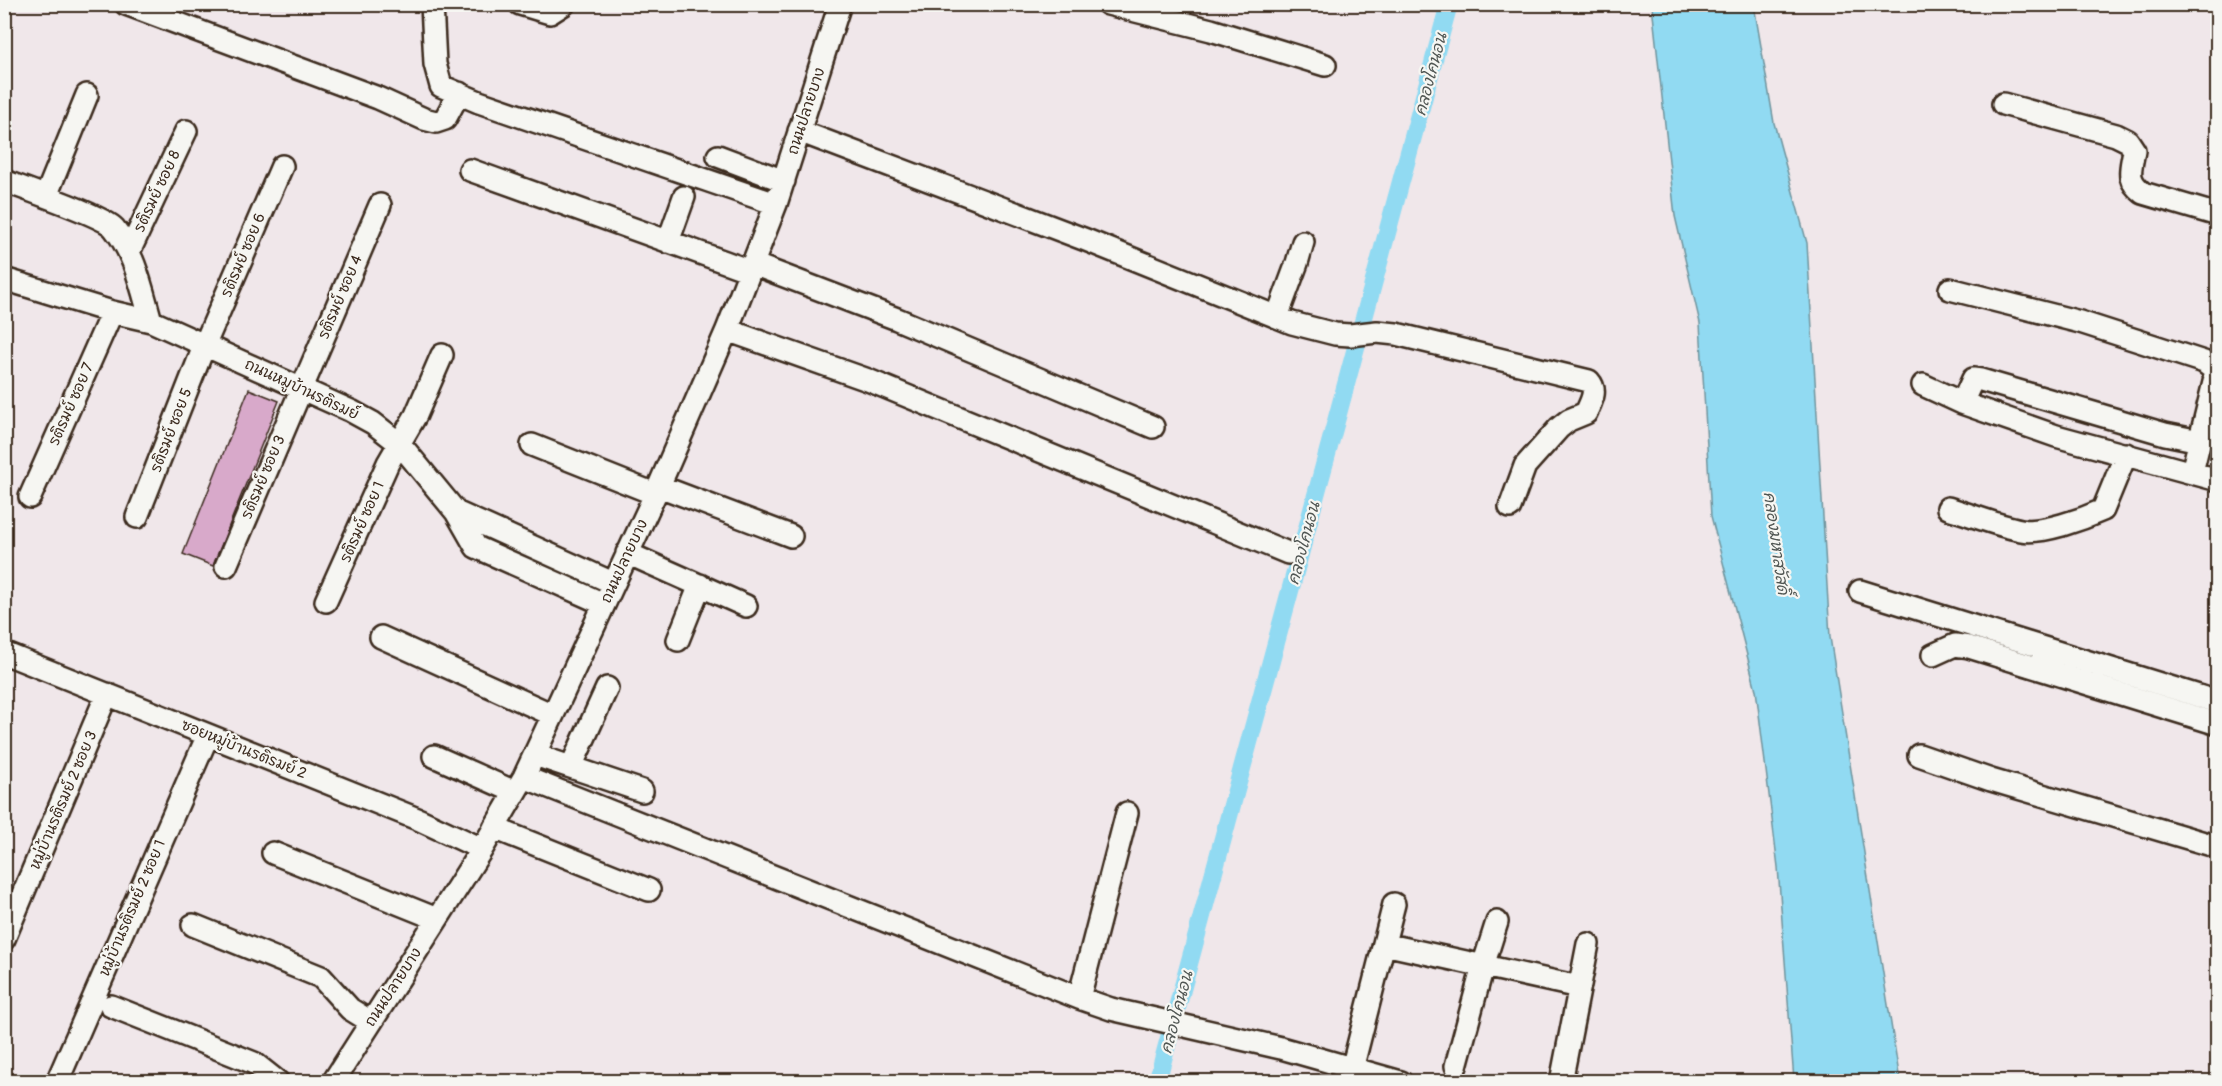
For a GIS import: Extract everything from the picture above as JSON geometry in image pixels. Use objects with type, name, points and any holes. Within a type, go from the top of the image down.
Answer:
[{"type":"street","points":[[126,4],[378,98],[424,119],[436,122],[445,119],[459,93]]},
{"type":"street","points":[[432,4],[436,73],[441,86],[776,204]]},
{"type":"street","points":[[520,4],[550,13],[564,4]]},
{"type":"street","name":"ถนนปลายบาง","points":[[333,1082],[482,849],[520,785],[554,715],[657,490],[752,268],[784,181],[840,4]]},
{"type":"street","points":[[1108,4],[1211,30],[1325,66]]},
{"type":"street","points":[[45,196],[87,95]]},
{"type":"street","points":[[2003,104],[2116,135],[2128,141],[2134,150],[2130,177],[2133,186],[2143,193],[2217,215]]},
{"type":"street","name":"รติรมย์ ซอย 8","points":[[129,252],[186,131]]},
{"type":"street","points":[[799,131],[1086,240],[1277,317],[1311,328],[1350,335],[1377,332],[1396,334],[1589,381],[1594,386],[1594,393],[1586,413],[1569,420],[1559,428],[1525,466],[1510,507]]},
{"type":"street","points":[[718,156],[784,181]]},
{"type":"street","name":"รติรมย์ ซอย 6","points":[[205,344],[282,166]]},
{"type":"street","points":[[470,170],[668,243],[752,268],[897,319],[1154,427]]},
{"type":"street","points":[[4,181],[113,226],[129,252],[151,321]]},
{"type":"street","points":[[668,243],[684,197]]},
{"type":"street","name":"รติรมย์ ซอย 4","points":[[301,388],[380,205]]},
{"type":"street","points":[[1277,317],[1303,242]]},
{"type":"street","name":"ถนนหมูบ้านรติรมย์","points":[[6,285],[151,321],[351,411],[373,423],[400,444],[456,512],[476,547],[604,604]]},
{"type":"street","points":[[1950,288],[2080,322],[2205,362],[2212,368],[2215,378],[2192,472]]},
{"type":"street","name":"รติรมย์ ซอย 7","points":[[30,497],[112,312]]},
{"type":"street","points":[[727,330],[868,380],[1287,553]]},
{"type":"street","name":"รติรมย์ ซอย 5","points":[[137,517],[205,344]]},
{"type":"street","name":"รติรมย์ ซอย 1","points":[[326,601],[388,463],[416,415],[442,355]]},
{"type":"street","points":[[1962,403],[1973,379],[1982,380],[2165,434],[2200,441]]},
{"type":"street","points":[[1923,386],[1962,403],[2056,436],[2217,480]]},
{"type":"street","name":"รติรมย์ ซอย 3","points":[[226,566],[301,388]]},
{"type":"street","points":[[532,444],[790,536]]},
{"type":"street","points":[[1948,508],[2023,530],[2040,530],[2088,517],[2103,510],[2126,454]]},
{"type":"street","points":[[456,512],[613,583]]},
{"type":"street","points":[[627,554],[746,606]]},
{"type":"street","points":[[678,640],[700,585]]},
{"type":"street","points":[[1860,591],[2217,702]]},
{"type":"street","points":[[381,637],[554,715]]},
{"type":"street","points":[[1933,655],[1955,645],[1970,647],[2217,724]]},
{"type":"street","name":"ซอยหมู่บ้านรติรมย์ 2","points":[[5,653],[420,820],[482,849]]},
{"type":"street","points":[[572,767],[607,688]]},
{"type":"street","name":"หมู่บ้านรติรมย์ 2 ซอย 3","points":[[4,939],[107,694]]},
{"type":"street","name":"หมู่บ้านรติรมย์ 2 ซอย 1","points":[[57,1082],[207,735]]},
{"type":"street","points":[[535,755],[642,791]]},
{"type":"street","points":[[1919,755],[1990,780],[2217,847]]},
{"type":"street","points":[[434,756],[520,785],[1111,1009],[1281,1048],[1351,1075],[1401,1082]]},
{"type":"street","points":[[1079,998],[1126,813]]},
{"type":"street","points":[[494,828],[648,890]]},
{"type":"street","points":[[273,853],[437,919]]},
{"type":"street","points":[[1351,1075],[1394,904]]},
{"type":"street","points":[[1456,1066],[1497,922]]},
{"type":"street","points":[[193,925],[321,977],[350,1009],[371,1022]]},
{"type":"street","points":[[1384,944],[1579,987]]},
{"type":"street","points":[[1561,1082],[1588,944]]},
{"type":"street","points":[[111,1006],[254,1064],[278,1082]]},
{"type":"water","name":"คลองมหาสวัสดิ์","points":[[1652,5],[1754,5],[1774,123],[1807,243],[1830,637],[1900,1081],[1794,1081],[1778,867],[1756,690],[1711,516],[1700,323],[1675,216]]},
{"type":"building","points":[[249,389],[279,401],[213,566],[183,554]]},
{"type":"waterway","name":"คลองโคนอน","points":[[1157,1082],[1449,4]]}]
